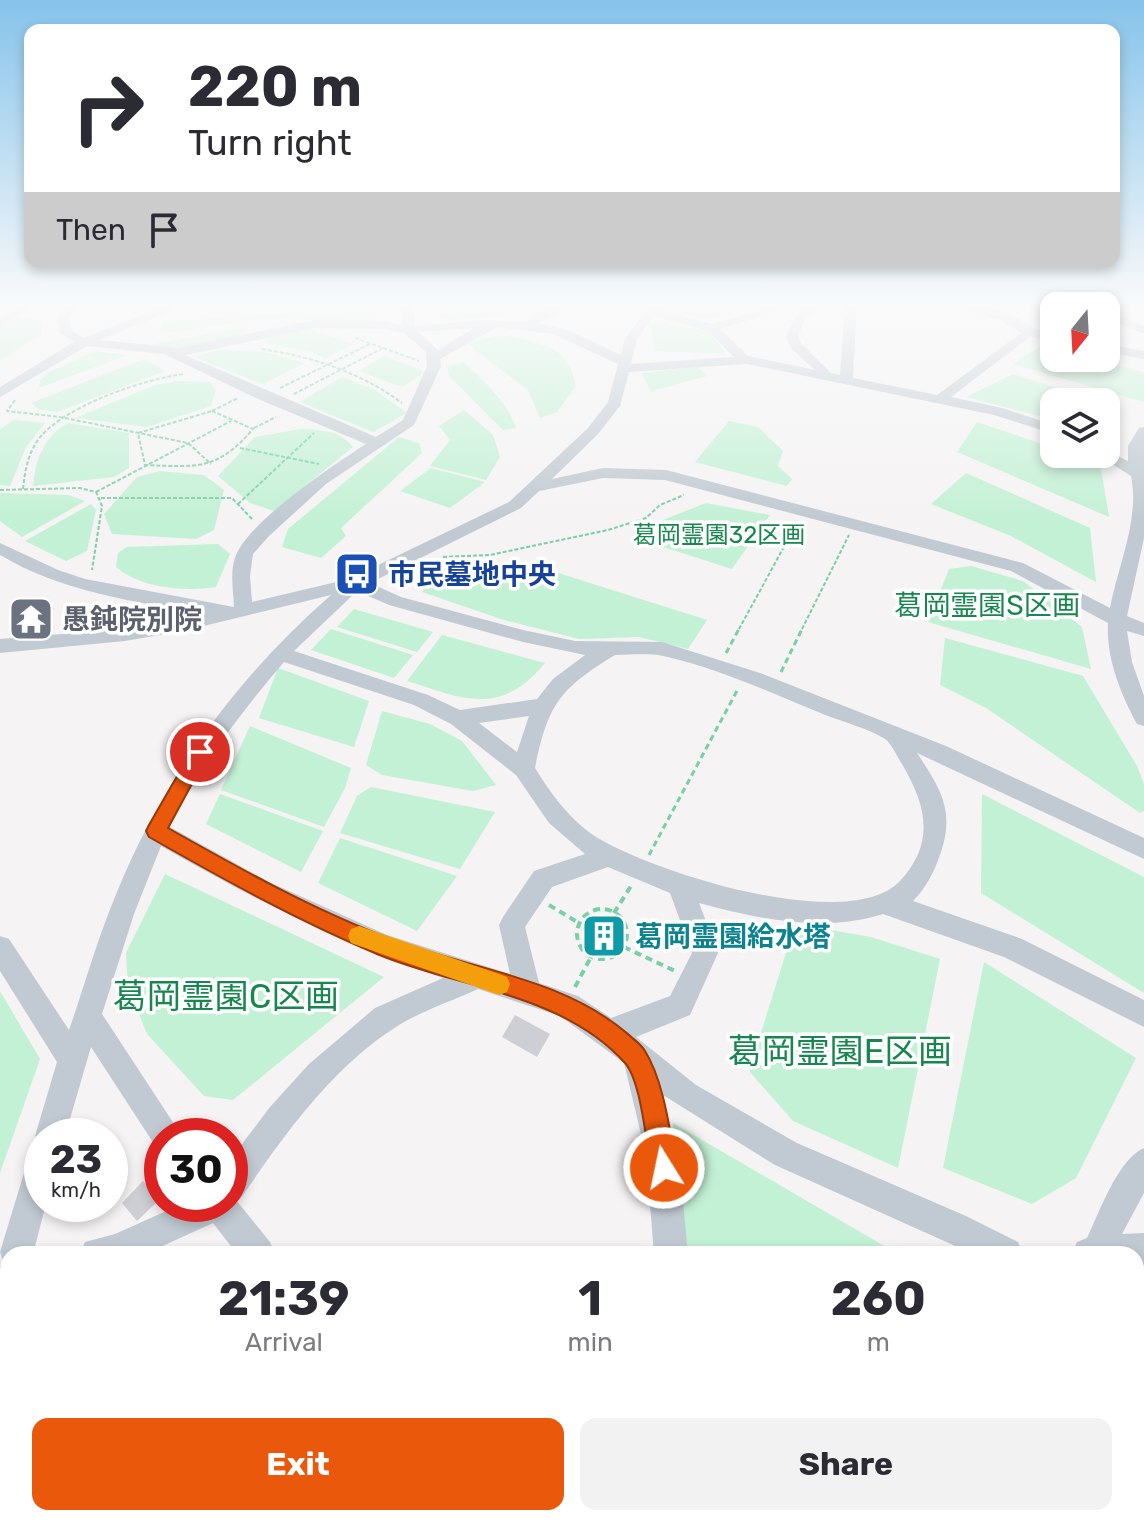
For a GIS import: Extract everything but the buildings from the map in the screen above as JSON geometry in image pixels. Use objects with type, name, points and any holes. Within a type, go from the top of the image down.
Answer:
[{"type":"street","points":[[4,395],[25,376]]},
{"type":"street","points":[[221,376],[377,443]]},
{"type":"street","points":[[238,611],[245,553],[263,532],[338,468],[409,422],[428,376]]},
{"type":"street","points":[[0,646],[125,635],[355,583],[515,505],[593,431],[615,403],[622,376]]},
{"type":"street","points":[[834,376],[997,411],[1040,425]]},
{"type":"street","points":[[940,399],[970,376]]},
{"type":"street","points":[[1144,431],[1134,445],[1133,457],[1142,489],[1137,559],[1119,622],[1118,639],[1133,696],[1144,718]]},
{"type":"street","points":[[1120,463],[1140,474]]},
{"type":"street","points":[[532,488],[575,477],[622,471],[710,478],[768,500],[1017,567],[1040,576],[1119,622],[1144,630]]},
{"type":"street","points":[[0,548],[21,562],[90,586],[238,611]]},
{"type":"street","points":[[355,583],[395,601],[523,636],[575,648],[662,649],[747,676],[894,733],[1144,849]]},
{"type":"street","points":[[55,1118],[129,893],[156,831],[215,729],[242,694],[312,619],[355,583]]},
{"type":"street","points":[[524,769],[542,706],[570,672],[614,647]]},
{"type":"street","points":[[280,654],[421,700],[458,718],[524,769],[546,804],[582,839],[611,856],[636,878],[680,886],[716,898],[782,909],[853,911],[883,903],[899,898],[924,868],[938,822],[921,779],[894,733]]},
{"type":"street","points":[[458,718],[542,706]]},
{"type":"street","points":[[156,831],[260,890],[383,946],[568,1005],[609,1033],[686,1095],[786,1154],[955,1227],[991,1246]]},
{"type":"street","points":[[527,990],[512,925],[543,879],[611,856]]},
{"type":"street","points":[[609,1033],[680,1006],[692,982],[705,953],[680,886]]},
{"type":"street","points":[[883,903],[1013,948],[1144,1014]]},
{"type":"street","points":[[0,948],[72,1060]]},
{"type":"street","points":[[248,1162],[314,1078],[386,1018],[475,977]]},
{"type":"street","points":[[88,1018],[155,1118]]},
{"type":"street","points":[[636,1057],[649,1094],[661,1146],[670,1212],[671,1246]]},
{"type":"street","points":[[1098,1246],[1144,1164]]},
{"type":"street","points":[[18,1246],[25,1222]]},
{"type":"street","points":[[126,1246],[178,1222]]},
{"type":"street","points":[[232,1222],[252,1246]]},
{"type":"path","points":[[23,489],[22,475],[29,458],[42,435],[60,417],[167,376]]},
{"type":"path","points":[[138,433],[212,411],[299,376]]},
{"type":"path","points":[[279,402],[329,376]]},
{"type":"path","points":[[355,376],[386,390],[413,411]]},
{"type":"path","points":[[4,395],[17,397],[7,411],[60,417],[188,443],[213,466]]},
{"type":"path","points":[[145,465],[213,466],[238,448],[253,429],[293,408]]},
{"type":"path","points":[[212,411],[253,429]]},
{"type":"path","points":[[96,492],[233,420]]},
{"type":"path","points":[[238,504],[314,432]]},
{"type":"path","points":[[138,433],[145,465]]},
{"type":"path","points":[[238,448],[338,468]]},
{"type":"path","points":[[413,556],[490,555],[557,542],[646,518],[660,505],[710,478]]},
{"type":"path","points":[[0,490],[80,488],[96,492],[101,498],[90,586]]},
{"type":"path","points":[[101,498],[232,498],[263,532]]},
{"type":"path","points":[[718,667],[805,510]]},
{"type":"path","points":[[774,686],[855,523]]},
{"type":"path","points":[[614,913],[747,676]]},
{"type":"path","points":[[543,902],[579,923]]},
{"type":"path","points":[[590,912],[614,913],[621,917],[628,932],[624,947],[610,956],[592,955],[585,951],[577,938],[579,923],[590,912]]},
{"type":"path","points":[[624,947],[673,970]]},
{"type":"path","points":[[575,988],[592,955]]},
{"type":"green space","points":[[45,376],[71,376],[39,388]]},
{"type":"green space","points":[[100,376],[151,376],[57,412],[38,409],[31,403]]},
{"type":"green space","points":[[243,376],[279,376],[263,384]]},
{"type":"green space","points":[[372,376],[419,376],[402,387]]},
{"type":"green space","points":[[449,376],[478,376],[486,384],[500,400],[516,428],[503,430]]},
{"type":"green space","points":[[510,376],[574,376],[576,386],[557,412],[540,418],[528,390]]},
{"type":"green space","points":[[643,376],[707,376],[651,391]]},
{"type":"green space","points":[[1008,376],[1020,376],[1058,388],[1040,388],[1040,416],[966,397]]},
{"type":"green space","points":[[1055,376],[1144,376],[1144,402],[1120,395],[1120,388],[1096,388]]},
{"type":"green space","points":[[342,377],[375,390],[407,413],[373,432],[300,402]]},
{"type":"green space","points":[[180,381],[210,382],[216,391],[211,406],[147,427],[75,418],[155,385]]},
{"type":"green space","points":[[464,410],[493,435],[500,457],[486,480],[430,466],[450,440],[439,426]]},
{"type":"green space","points":[[14,420],[45,423],[26,447],[10,486],[0,485],[0,429]]},
{"type":"green space","points":[[729,421],[758,427],[783,451],[778,466],[792,479],[787,486],[695,462]]},
{"type":"green space","points":[[977,422],[1040,443],[1040,468],[1101,468],[1109,517],[957,452]]},
{"type":"green space","points":[[68,423],[129,433],[129,468],[114,477],[33,486],[42,450],[53,435]]},
{"type":"green space","points":[[301,429],[336,434],[353,447],[274,511],[250,503],[218,476],[255,437]]},
{"type":"green space","points":[[399,437],[419,443],[422,453],[341,528],[346,536],[321,558],[282,547],[288,529]]},
{"type":"green space","points":[[431,468],[485,482],[450,508],[400,491]]},
{"type":"green space","points":[[160,471],[204,475],[224,490],[214,530],[196,539],[112,534],[104,514],[137,477]]},
{"type":"green space","points":[[966,473],[1090,528],[1096,582],[1011,536],[931,504]]},
{"type":"green space","points":[[0,493],[68,495],[85,501],[22,537],[0,521]]},
{"type":"green space","name":"葛岡霊園32区画","points":[[706,503],[770,515],[732,569],[632,537],[635,531]]},
{"type":"green space","points":[[91,504],[96,510],[87,551],[66,561],[25,541]]},
{"type":"green space","points":[[218,544],[230,554],[216,587],[163,587],[137,580],[116,567],[118,553],[127,547]]},
{"type":"green space","points":[[478,565],[537,577],[549,570],[707,620],[688,649],[639,637],[579,639],[504,620],[422,592],[433,572]]},
{"type":"green space","name":"葛岡霊園S区画","points":[[971,566],[1023,581],[1082,627],[1091,669],[928,622],[949,569]]},
{"type":"green space","points":[[354,609],[433,632],[417,652],[337,627]]},
{"type":"green space","points":[[331,629],[413,655],[394,678],[311,650]]},
{"type":"green space","points":[[442,635],[545,663],[528,680],[497,697],[464,697],[407,681]]},
{"type":"green space","points":[[945,638],[1083,676],[1137,766],[1144,784],[1144,811],[1140,813],[986,708],[940,685]]},
{"type":"green space","points":[[278,668],[369,701],[354,747],[259,718]]},
{"type":"green space","points":[[382,711],[430,724],[462,741],[496,785],[473,791],[382,775],[366,765]]},
{"type":"green space","points":[[250,726],[351,768],[345,788],[324,827],[221,790]]},
{"type":"green space","points":[[371,787],[495,812],[460,869],[340,833],[357,796]]},
{"type":"green space","points":[[220,794],[323,831],[301,872],[206,824]]},
{"type":"green space","points":[[982,794],[1144,877],[1144,993],[981,893]]},
{"type":"green space","points":[[340,838],[457,876],[417,931],[318,883]]},
{"type":"green space","name":"葛岡霊園C区画","points":[[165,874],[384,977],[233,1100],[204,1096],[147,1034],[128,987],[126,953]]},
{"type":"green space","name":"葛岡霊園E区画","points":[[795,924],[871,937],[940,959],[898,1168],[793,1121],[749,1071]]},
{"type":"green space","points":[[984,962],[1136,1058],[1076,1178],[1032,1204],[943,1168]]},
{"type":"green space","points":[[0,991],[40,1059],[0,1173]]},
{"type":"green space","points":[[673,1123],[884,1246],[683,1246]]},
{"type":"slow traffic","points":[[359,936],[499,984]]},
{"type":"place","name":"市民墓地中央","points":[[357,574]]},
{"type":"place","name":"愚鈍院別院","points":[[31,619]]},
{"type":"place","name":"葛岡霊園給水塔","points":[[604,936]]},
{"type":"route","points":[[200,752],[156,831],[260,890],[383,946],[568,1005],[609,1033],[636,1057],[649,1094],[664,1168]]}]
